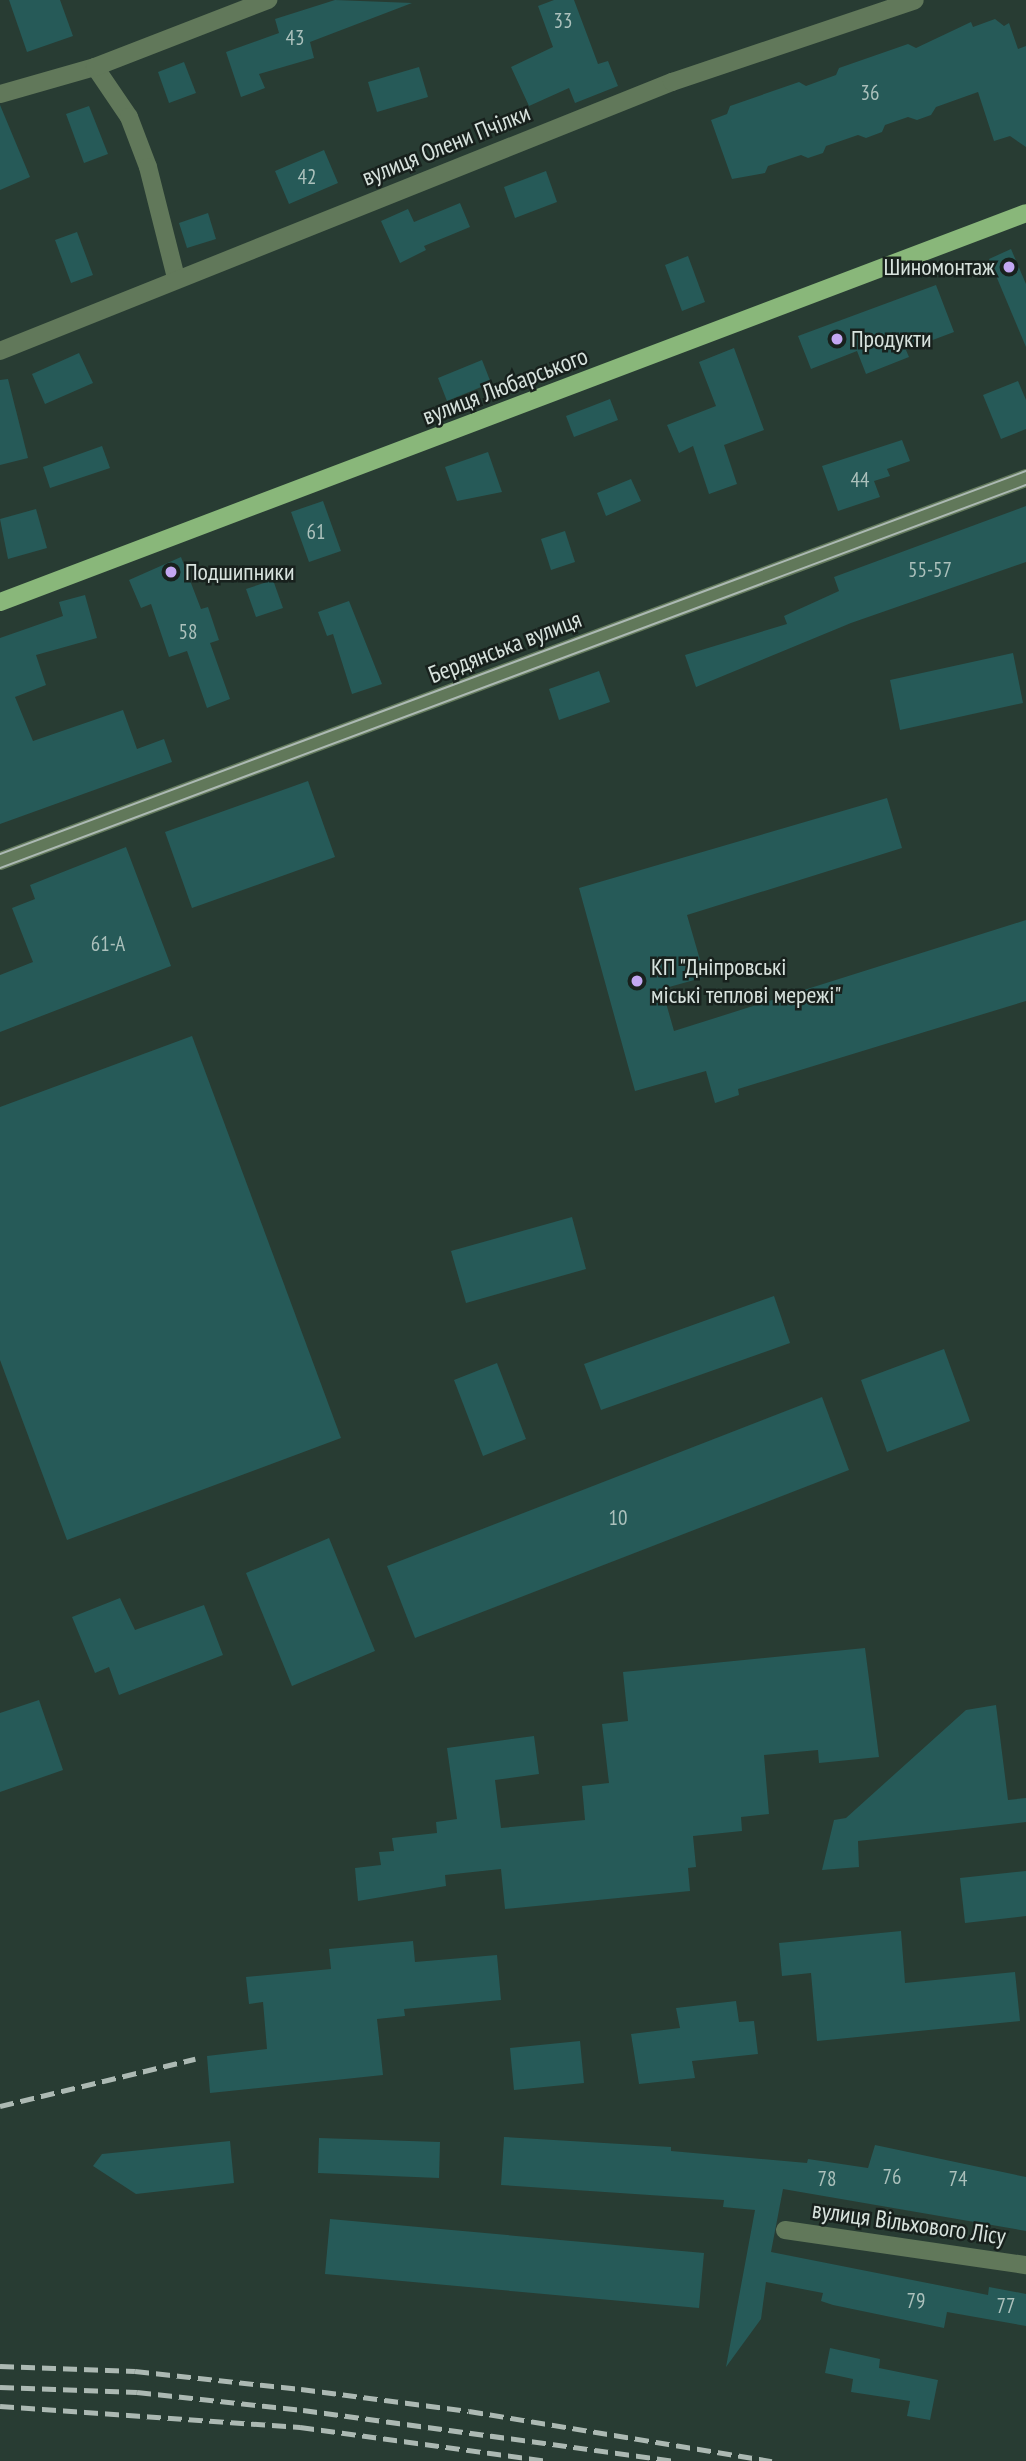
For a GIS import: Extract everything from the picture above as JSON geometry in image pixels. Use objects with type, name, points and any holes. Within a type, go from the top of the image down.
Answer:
[{"type":"main road","name":"вулиця Любарського","points":[[0,602],[1026,213]]},
{"type":"street","points":[[0,94],[95,67],[268,0]]},
{"type":"street","name":"вулиця Олени Пчілки","points":[[0,351],[176,278],[671,82],[915,0]]},
{"type":"street","points":[[95,67],[129,117],[148,167],[176,278]]},
{"type":"street","name":"Бердянська вулиця","points":[[0,860],[1026,478]]},
{"type":"street","name":"вулиця Вільхового Лісу","points":[[785,2231],[1026,2264]]},
{"type":"building","points":[[9,0],[60,0],[73,36],[27,52]]},
{"type":"building","points":[[335,0],[412,3],[310,42],[314,58],[259,74],[265,88],[241,97],[226,52],[279,33],[275,19]]},
{"type":"building","points":[[554,0],[574,0],[598,64],[608,61],[618,86],[575,103],[569,88],[529,106],[511,67],[553,47],[538,6]]},
{"type":"building","points":[[995,19],[1004,26],[1009,23],[1018,49],[1026,46],[1026,147],[1010,136],[994,141],[978,92],[936,107],[931,115],[917,120],[908,117],[885,125],[882,132],[866,138],[858,135],[826,146],[823,153],[808,158],[801,155],[768,166],[765,173],[732,179],[711,120],[727,114],[730,106],[799,82],[806,86],[836,75],[839,68],[908,44],[916,48],[971,22],[973,27]]},
{"type":"building","points":[[184,62],[196,93],[169,103],[158,72]]},
{"type":"building","points":[[419,67],[428,97],[377,112],[368,82]]},
{"type":"building","points":[[0,105],[30,177],[0,190]]},
{"type":"building","points":[[89,106],[108,154],[84,163],[66,114]]},
{"type":"building","points":[[324,150],[338,183],[289,204],[275,171]]},
{"type":"building","points":[[546,171],[557,202],[515,218],[504,187]]},
{"type":"building","points":[[460,203],[470,227],[424,246],[426,250],[400,263],[381,221],[408,209],[414,222]]},
{"type":"building","points":[[208,213],[216,239],[187,248],[179,223]]},
{"type":"building","points":[[77,232],[93,275],[71,283],[55,240]]},
{"type":"building","points":[[1011,249],[1026,284],[1026,347],[989,259]]},
{"type":"building","points":[[688,256],[705,302],[682,311],[665,265]]},
{"type":"building","points":[[936,285],[954,332],[906,350],[909,357],[866,374],[857,351],[811,369],[798,336]]},
{"type":"building","points":[[734,348],[764,430],[724,445],[737,484],[709,494],[693,446],[679,453],[667,425],[716,406],[699,362]]},
{"type":"building","points":[[79,353],[93,383],[45,404],[32,374]]},
{"type":"building","points":[[482,360],[491,383],[447,401],[438,378]]},
{"type":"building","points":[[8,379],[28,458],[0,465],[0,380]]},
{"type":"building","points":[[1018,381],[1026,400],[1026,429],[1001,439],[983,395]]},
{"type":"building","points":[[610,399],[618,420],[574,437],[566,416]]},
{"type":"building","points":[[902,440],[910,461],[887,469],[890,476],[874,481],[880,497],[838,511],[822,466]]},
{"type":"building","points":[[102,446],[110,468],[50,488],[43,467]]},
{"type":"building","points":[[488,452],[502,492],[457,501],[445,467]]},
{"type":"building","points":[[631,479],[641,501],[606,516],[597,493]]},
{"type":"building","points":[[323,501],[341,551],[309,562],[291,512]]},
{"type":"building","points":[[1026,506],[1026,562],[851,623],[696,687],[685,655],[787,624],[784,616],[839,591],[834,577]]},
{"type":"building","points":[[36,509],[47,548],[8,559],[0,519]]},
{"type":"building","points":[[565,531],[575,562],[551,570],[541,539]]},
{"type":"building","points":[[181,557],[201,609],[208,607],[219,640],[210,643],[230,699],[207,708],[187,651],[169,657],[151,604],[141,608],[129,580]]},
{"type":"building","points":[[273,580],[283,608],[256,617],[246,589]]},
{"type":"building","points":[[85,595],[97,638],[36,655],[46,685],[15,697],[33,741],[123,710],[137,749],[164,739],[172,762],[0,824],[0,638],[63,616],[59,602]]},
{"type":"building","points":[[349,601],[382,684],[352,694],[333,634],[327,636],[318,612]]},
{"type":"building","points":[[1013,653],[1023,703],[900,730],[890,680]]},
{"type":"building","points":[[599,671],[610,702],[559,720],[549,689]]},
{"type":"building","points":[[308,781],[335,857],[192,908],[165,832]]},
{"type":"building","points":[[887,798],[902,848],[687,915],[705,977],[662,989],[674,1031],[1026,920],[1026,1001],[738,1089],[739,1095],[715,1103],[706,1071],[635,1091],[579,888]]},
{"type":"building","points":[[126,847],[171,966],[0,1032],[0,975],[33,962],[12,908],[35,899],[30,885]]},
{"type":"building","points":[[192,1036],[341,1438],[67,1540],[0,1360],[0,1107]]},
{"type":"building","points":[[572,1217],[586,1269],[466,1303],[451,1251]]},
{"type":"building","points":[[774,1296],[790,1343],[601,1410],[584,1364]]},
{"type":"building","points":[[944,1349],[970,1421],[887,1452],[861,1380]]},
{"type":"building","points":[[497,1363],[526,1439],[483,1456],[454,1380]]},
{"type":"building","points":[[822,1397],[849,1470],[415,1638],[387,1566]]},
{"type":"building","points":[[329,1538],[375,1651],[292,1686],[246,1573]]},
{"type":"building","points":[[120,1598],[135,1630],[204,1605],[223,1655],[119,1695],[109,1667],[95,1673],[72,1617]]},
{"type":"building","points":[[865,1648],[879,1757],[819,1763],[818,1750],[764,1755],[769,1814],[741,1817],[742,1831],[693,1836],[696,1867],[688,1868],[690,1891],[505,1909],[501,1869],[445,1875],[446,1886],[358,1901],[355,1868],[381,1865],[379,1852],[394,1851],[392,1838],[437,1833],[436,1822],[457,1819],[447,1748],[534,1736],[539,1774],[495,1780],[501,1828],[585,1820],[582,1786],[609,1783],[602,1724],[628,1721],[623,1672]]},
{"type":"building","points":[[39,1700],[63,1770],[0,1792],[0,1713]]},
{"type":"building","points":[[996,1705],[1008,1800],[1026,1798],[1026,1822],[858,1841],[859,1867],[822,1870],[834,1820],[846,1818],[966,1710]]},
{"type":"building","points":[[1026,1871],[1026,1916],[965,1923],[960,1878]]},
{"type":"building","points":[[901,1931],[905,1983],[1015,1972],[1020,2021],[817,2041],[811,1973],[782,1976],[779,1943]]},
{"type":"building","points":[[413,1941],[415,1962],[497,1955],[501,2000],[404,2009],[405,2016],[377,2019],[383,2075],[210,2093],[207,2056],[267,2049],[263,2002],[249,2004],[246,1977],[331,1969],[329,1949]]},
{"type":"building","points":[[736,2001],[739,2022],[754,2021],[758,2054],[692,2061],[695,2078],[639,2084],[631,2034],[680,2028],[676,2008]]},
{"type":"building","points":[[580,2041],[584,2083],[514,2090],[510,2048]]},
{"type":"building","points":[[504,2137],[671,2147],[671,2151],[807,2163],[808,2159],[868,2168],[875,2145],[1026,2177],[1026,2231],[783,2189],[771,2252],[988,2295],[989,2287],[1026,2294],[1026,2326],[947,2312],[944,2328],[833,2305],[821,2301],[823,2293],[766,2282],[761,2319],[726,2367],[755,2210],[723,2207],[724,2200],[501,2185]]},
{"type":"building","points":[[319,2138],[440,2142],[439,2178],[318,2173]]},
{"type":"building","points":[[230,2141],[234,2183],[136,2194],[93,2166],[102,2154]]},
{"type":"building","points":[[330,2219],[704,2253],[699,2308],[325,2274]]},
{"type":"building","points":[[830,2348],[880,2359],[879,2368],[938,2380],[930,2420],[907,2416],[910,2401],[851,2392],[853,2379],[825,2373]]},
{"type":"tram line","points":[[0,854],[1026,471]]},
{"type":"tram line","points":[[0,868],[1026,485]]},
{"type":"railway","points":[[0,2106],[195,2059]]},
{"type":"railway","points":[[0,2366],[135,2371],[301,2389],[469,2411],[772,2461]]},
{"type":"railway","points":[[0,2387],[137,2392],[303,2410],[677,2461]]},
{"type":"railway","points":[[0,2406],[300,2427],[548,2461]]},
{"type":"place","name":"Шиномонтаж","points":[[1009,267]]},
{"type":"place","name":"Продукти","points":[[837,339]]},
{"type":"place","name":"Подшипники","points":[[171,572]]},
{"type":"place","name":"КП \"Дніпровські міські теплові мережі\"","points":[[637,981]]}]
